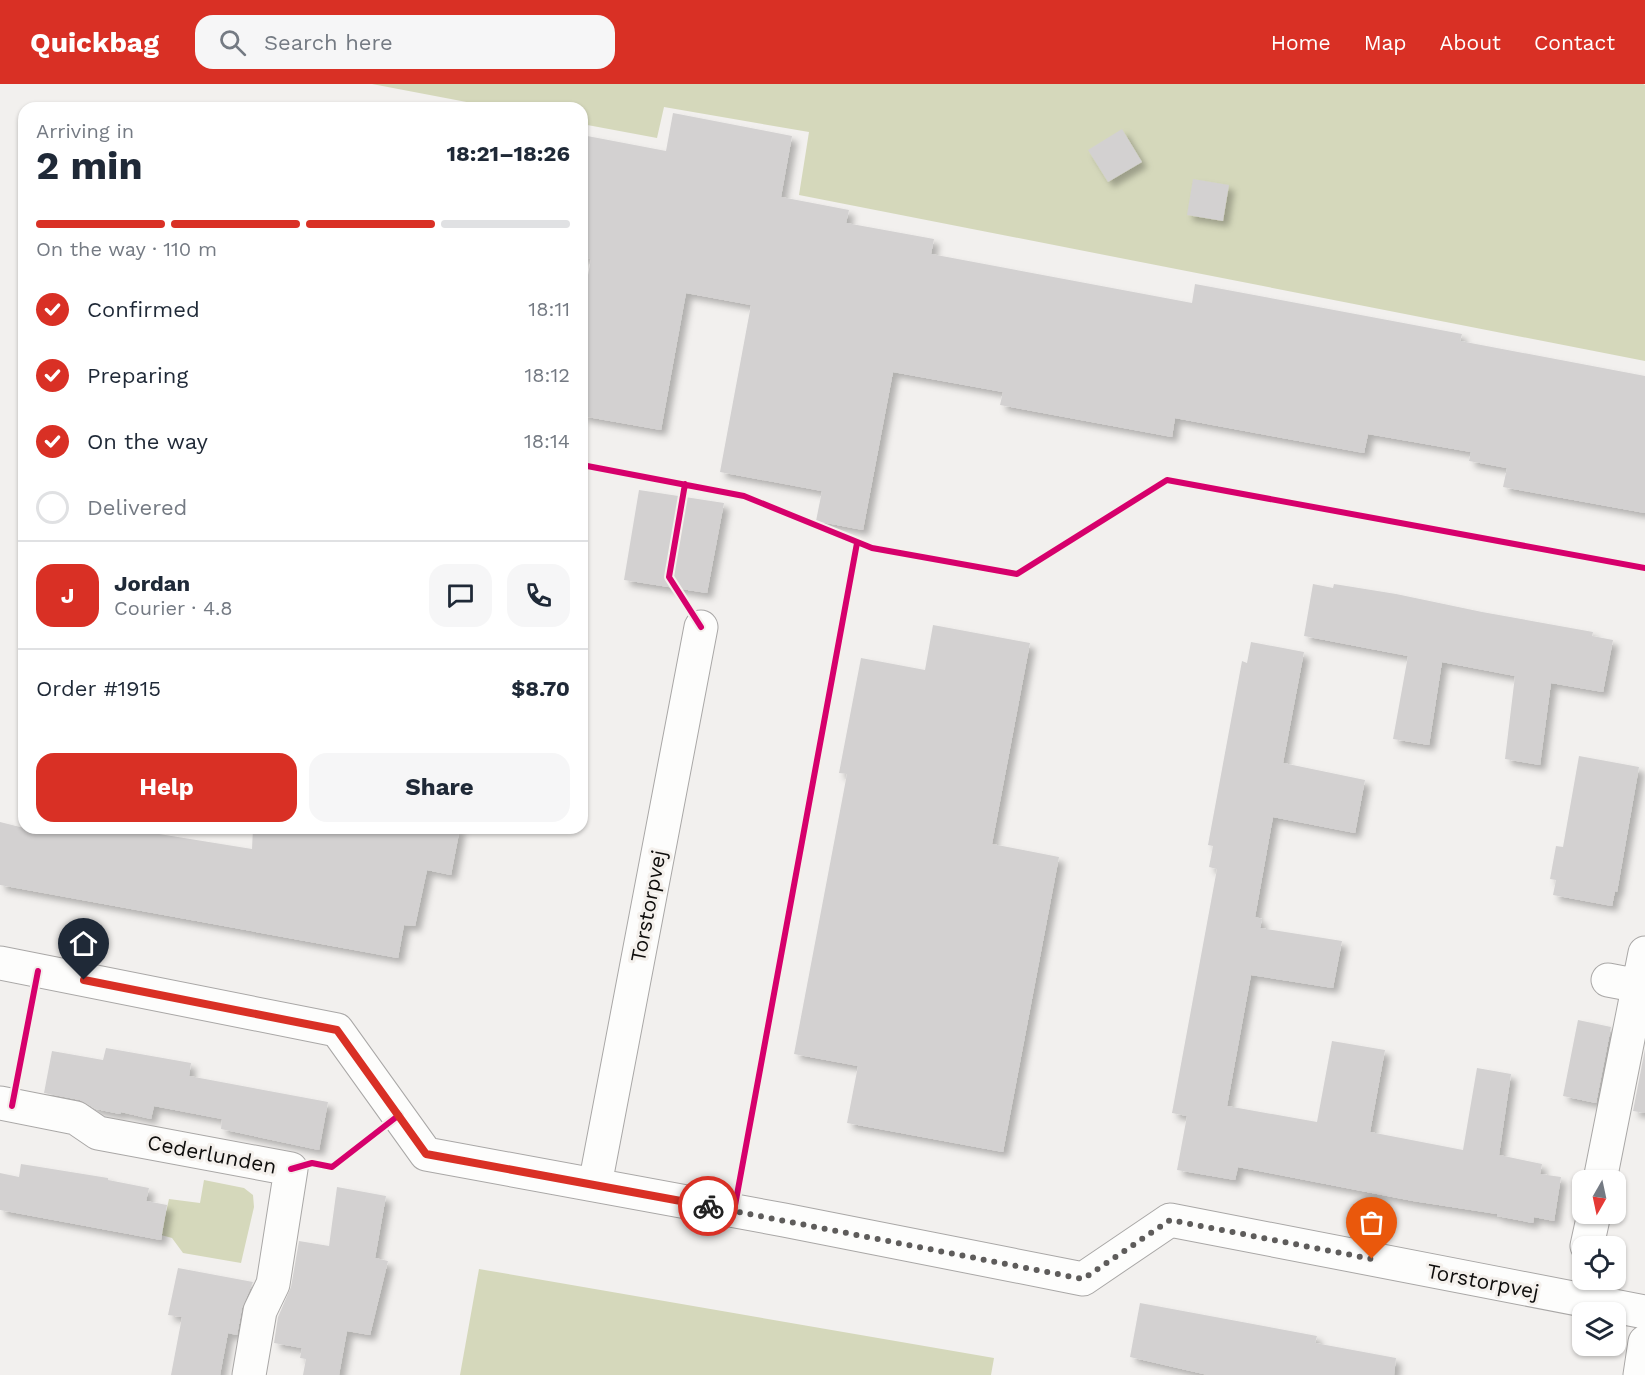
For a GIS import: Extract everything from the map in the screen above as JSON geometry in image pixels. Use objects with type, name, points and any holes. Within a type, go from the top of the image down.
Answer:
[{"type":"street","name":"Torstorpvej","points":[[595,1185],[701,627]]},
{"type":"street","points":[[1602,1170],[1631,984],[1645,953]]},
{"type":"street","name":"Torstorpvej","points":[[0,963],[337,1030],[426,1154],[486,1167],[595,1185],[1083,1279],[1170,1220],[1572,1285]]},
{"type":"street","name":"Cederlunden","points":[[0,1103],[76,1118],[99,1132],[291,1169],[273,1284],[260,1311],[249,1375]]},
{"type":"street","name":"Torstorpvej","points":[[1590,1290],[1645,1312]]},
{"type":"street","points":[[1640,1375],[1645,1342]]},
{"type":"green space","points":[[372,84],[1643,84],[1645,85],[1645,361],[799,195],[809,132],[664,107],[657,138],[588,125],[588,102],[466,102]]},
{"type":"green space","points":[[204,1180],[244,1188],[253,1195],[254,1207],[241,1263],[183,1253],[172,1238],[161,1235],[169,1199],[200,1203]]},
{"type":"green space","points":[[479,1269],[994,1358],[991,1375],[460,1375]]},
{"type":"building","points":[[673,113],[792,136],[781,197],[849,210],[846,223],[934,239],[931,254],[1192,303],[1195,284],[1462,334],[1460,341],[1645,376],[1645,513],[1503,487],[1507,468],[1469,461],[1471,452],[1368,434],[1364,453],[1175,418],[1172,437],[1000,405],[1003,392],[893,372],[863,530],[816,521],[822,491],[720,472],[751,305],[686,293],[661,430],[588,417],[588,275],[591,259],[588,259],[588,136],[666,151]]},
{"type":"building","points":[[1122,129],[1142,162],[1108,182],[1088,150]]},
{"type":"building","points":[[1193,179],[1229,185],[1223,221],[1187,215]]},
{"type":"building","points":[[639,490],[724,503],[707,593],[624,580]]},
{"type":"building","points":[[1313,584],[1333,588],[1334,584],[1396,594],[1593,632],[1592,636],[1613,640],[1603,692],[1551,683],[1540,765],[1505,759],[1515,676],[1442,662],[1429,745],[1393,739],[1408,656],[1304,636]]},
{"type":"building","points":[[933,625],[1030,643],[992,844],[1059,857],[1003,1152],[847,1123],[858,1066],[794,1054],[847,774],[839,773],[861,658],[925,670]]},
{"type":"building","points":[[1251,642],[1304,652],[1283,763],[1365,780],[1355,833],[1273,817],[1255,917],[1262,919],[1260,928],[1342,941],[1333,988],[1251,975],[1227,1106],[1317,1122],[1332,1041],[1385,1050],[1370,1132],[1463,1150],[1477,1068],[1511,1074],[1499,1155],[1542,1164],[1540,1174],[1561,1177],[1554,1221],[1534,1217],[1533,1223],[1497,1216],[1497,1214],[1413,1201],[1238,1167],[1235,1180],[1177,1170],[1187,1116],[1172,1113],[1217,869],[1209,867],[1213,846],[1208,845],[1242,661],[1247,663]]},
{"type":"building","points":[[1579,756],[1639,767],[1617,892],[1615,891],[1612,906],[1553,895],[1556,880],[1550,879],[1556,846],[1563,847]]},
{"type":"building","points":[[0,822],[18,826],[18,834],[159,834],[252,849],[253,834],[459,834],[451,875],[427,870],[415,926],[404,925],[398,958],[0,885]]},
{"type":"building","points":[[1578,1020],[1611,1027],[1596,1103],[1563,1096]]},
{"type":"building","points":[[106,1048],[191,1063],[189,1076],[328,1102],[319,1150],[221,1129],[222,1119],[154,1106],[151,1119],[96,1109],[80,1100],[44,1093],[52,1051],[103,1060]]},
{"type":"building","points":[[1645,1049],[1645,1113],[1633,1111]]},
{"type":"building","points":[[21,1164],[108,1178],[108,1180],[149,1188],[146,1201],[167,1205],[161,1240],[0,1210],[0,1173],[19,1177]]},
{"type":"building","points":[[337,1187],[386,1196],[375,1258],[388,1261],[370,1335],[347,1331],[339,1375],[303,1375],[306,1359],[300,1358],[302,1348],[274,1343],[278,1317],[291,1287],[299,1241],[329,1246]]},
{"type":"building","points":[[178,1268],[253,1282],[242,1308],[237,1335],[228,1333],[220,1375],[171,1375],[182,1317],[168,1315]]},
{"type":"building","points":[[1140,1303],[1317,1336],[1315,1343],[1396,1358],[1394,1375],[1208,1375],[1130,1357]]},
{"type":"cycle path","points":[[588,466],[744,496],[872,548],[1017,574],[1167,480],[1645,568]]},
{"type":"cycle path","points":[[685,484],[669,577],[701,627]]},
{"type":"cycle path","points":[[734,1211],[857,543]]},
{"type":"cycle path","points":[[12,1106],[38,971]]},
{"type":"cycle path","points":[[291,1169],[312,1163],[332,1167],[399,1115]]},
{"type":"way so far","points":[[708,1206],[1083,1279],[1170,1220],[1372,1259]]},
{"type":"route","points":[[84,980],[337,1030],[426,1154],[486,1167],[708,1206]]}]
